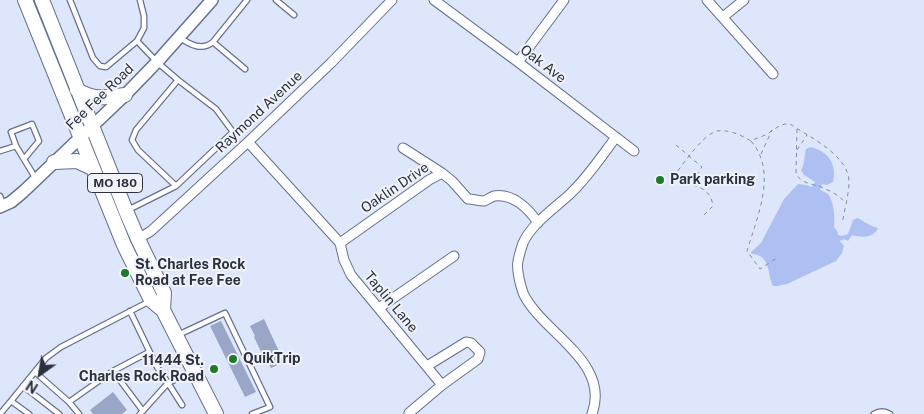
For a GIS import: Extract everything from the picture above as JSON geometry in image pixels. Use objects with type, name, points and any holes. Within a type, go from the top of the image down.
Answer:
[{"type":"main road","name":"MO 180","points":[[25,0],[124,245],[151,300],[164,310]]},
{"type":"main road","name":"MO 180","points":[[42,0],[126,211],[164,293],[164,310],[216,414]]},
{"type":"main road","points":[[77,90],[86,95],[101,98],[125,95]]},
{"type":"main road","points":[[54,162],[77,161],[92,168]]},
{"type":"street","name":"Fee Fee Road","points":[[1,203],[11,202],[37,180],[125,95],[212,0]]},
{"type":"street","name":"Raymond Avenue","points":[[138,239],[151,231],[248,142],[331,63],[392,0]]},
{"type":"street","name":"Oak Ave","points":[[434,0],[634,151]]},
{"type":"street","points":[[518,62],[564,0]]},
{"type":"street","points":[[708,0],[773,74]]},
{"type":"street","points":[[723,17],[744,0]]},
{"type":"street","points":[[592,414],[595,407],[595,393],[592,378],[579,356],[534,309],[524,294],[517,263],[524,242],[530,232],[582,181],[616,137]]},
{"type":"street","name":"Taplin Lane","points":[[248,142],[340,243],[344,260],[351,275],[442,385]]},
{"type":"street","points":[[403,148],[442,173]]},
{"type":"street","name":"Oaklin Drive","points":[[340,243],[429,180],[442,173],[468,199],[485,201],[493,196],[507,196],[520,203],[533,215],[538,223]]},
{"type":"street","points":[[379,308],[454,256]]},
{"type":"street","points":[[409,413],[442,385],[478,359],[480,352],[476,346],[466,342],[426,366]]},
{"type":"lane","points":[[70,0],[93,58],[100,66],[106,67],[137,41],[144,28],[144,16],[140,0]]},
{"type":"lane","points":[[179,38],[191,45],[208,46],[247,0]]},
{"type":"lane","points":[[276,0],[294,15]]},
{"type":"lane","points":[[126,211],[176,186],[233,132],[216,109],[157,62],[137,41]]},
{"type":"lane","points":[[213,42],[245,70]]},
{"type":"lane","points":[[176,186],[138,150],[132,140],[136,130],[178,80]]},
{"type":"lane","points":[[24,159],[40,141],[32,124],[11,132],[16,146],[24,159],[37,180]]},
{"type":"lane","points":[[0,151],[16,146]]},
{"type":"lane","points":[[0,414],[46,358],[62,347],[151,300]]},
{"type":"lane","points":[[130,311],[157,367],[182,406]]},
{"type":"lane","points":[[176,336],[225,313],[270,407],[252,414]]},
{"type":"lane","points":[[69,402],[113,371],[149,352]]},
{"type":"lane","points":[[113,371],[141,412],[168,383],[194,371]]},
{"type":"lane","points":[[35,372],[69,402],[79,414]]},
{"type":"lane","points":[[23,386],[59,414]]},
{"type":"lane","points":[[11,401],[29,414]]},
{"type":"lane","points":[[874,414],[886,412],[890,414]]},
{"type":"path","points":[[751,141],[767,134],[772,129],[784,124],[790,124],[826,146],[840,160],[849,181],[842,224]]},
{"type":"path","points":[[797,128],[796,174],[803,181],[821,187],[842,198],[846,203]]},
{"type":"path","points":[[761,155],[772,129]]},
{"type":"path","points":[[673,177],[705,138],[715,132],[736,133],[751,141],[761,155],[764,172],[764,191],[747,251],[760,269],[777,258]]},
{"type":"path","points":[[797,150],[807,135]]},
{"type":"path","points":[[676,145],[702,167],[691,184]]},
{"type":"path","points":[[684,183],[704,189],[712,200],[713,206],[703,216]]},
{"type":"water","points":[[811,147],[823,152],[833,164],[833,182],[827,185],[822,184],[820,190],[828,194],[832,201],[834,227],[838,235],[848,234],[853,220],[858,218],[878,228],[874,234],[863,237],[852,235],[848,241],[844,239],[840,241],[844,246],[842,253],[836,261],[787,284],[773,286],[765,261],[751,252],[761,243],[784,199],[798,184],[812,187],[815,182],[804,175],[801,170],[806,149]]},
{"type":"building","points":[[264,319],[284,362],[271,368],[265,360],[250,326]]},
{"type":"building","name":"QuikTrip","points":[[221,321],[256,392],[245,397],[210,326]]},
{"type":"building","points":[[113,392],[127,410],[122,414],[93,414],[90,410]]},
{"type":"place","name":"Park parking","points":[[660,180]]},
{"type":"place","name":"St. Charles Rock Road at Fee Fee","points":[[125,273]]},
{"type":"place","name":"QuikTrip","points":[[233,359]]},
{"type":"place","name":"11444 St. Charles Rock Road","points":[[214,369]]}]
